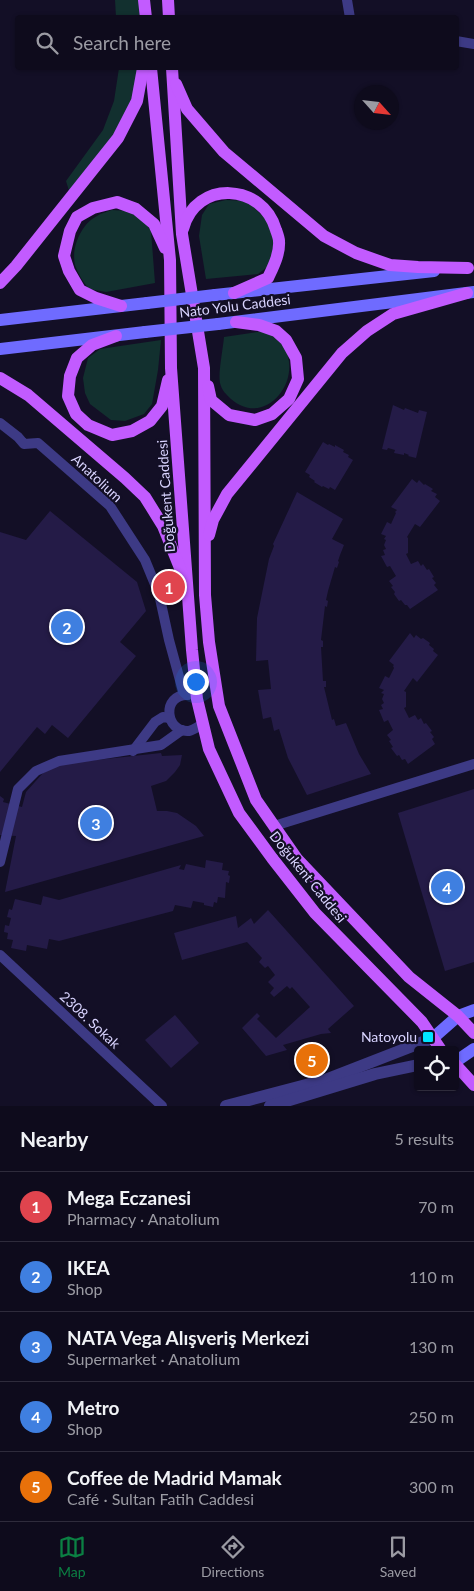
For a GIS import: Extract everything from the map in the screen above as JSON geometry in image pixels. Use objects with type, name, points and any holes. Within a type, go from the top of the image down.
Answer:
[{"type":"main road","points":[[168,0],[169,15]]},
{"type":"main road","points":[[0,283],[16,266],[118,138],[136,101],[143,70]]},
{"type":"main road","name":"Doğukent Caddesi","points":[[151,70],[170,260],[171,368],[188,591],[190,695],[203,724],[209,748],[239,813],[315,913],[422,1022],[438,1046]]},
{"type":"main road","points":[[173,70],[176,85],[187,109],[224,152],[324,236],[356,253],[390,264],[418,267],[471,267]]},
{"type":"main road","name":"Doğukent Caddesi","points":[[173,70],[182,234],[204,368],[205,595],[209,642],[219,706],[256,800],[297,859],[409,977],[458,1016],[474,1033]]},
{"type":"main road","points":[[182,234],[185,221],[194,207],[209,196],[228,193],[247,196],[264,207],[274,223],[280,241],[276,260],[268,278],[234,293]]},
{"type":"main road","points":[[121,306],[96,298],[80,290],[69,271],[64,256],[70,231],[77,218],[93,208],[117,202],[136,209],[154,224],[170,260]]},
{"type":"main road","name":"Nato Yolu Caddesi","points":[[0,320],[471,267]]},
{"type":"main road","points":[[205,595],[206,548],[214,520],[227,494],[342,353],[367,331],[393,314],[470,293]]},
{"type":"main road","name":"Nato Yolu Caddesi","points":[[0,349],[470,293]]},
{"type":"main road","points":[[204,368],[211,400],[229,415],[255,420],[272,414],[289,398],[298,378],[296,358],[286,340],[276,330],[259,325],[236,322]]},
{"type":"main road","points":[[116,336],[92,345],[77,358],[70,376],[68,396],[76,414],[88,425],[112,435],[132,431],[150,421],[162,406],[171,368]]},
{"type":"main road","points":[[0,378],[28,395],[126,478],[145,497],[163,526],[188,591]]},
{"type":"main road","points":[[433,1038],[458,1016],[474,1010]]},
{"type":"main road","points":[[459,1060],[474,1049]]},
{"type":"main road","points":[[459,1068],[474,1085]]},
{"type":"street","points":[[347,0],[350,15]]},
{"type":"street","points":[[459,42],[474,44]]},
{"type":"street","name":"Anatolium","points":[[0,423],[24,444],[38,443],[110,506],[145,560],[159,594],[169,640],[190,695]]},
{"type":"street","points":[[190,695],[173,700],[168,710],[170,718],[174,725],[182,730],[191,731],[203,724]]},
{"type":"street","points":[[133,750],[155,722],[163,717],[170,718]]},
{"type":"street","points":[[0,862],[18,788],[36,771],[58,761],[161,746],[182,730]]},
{"type":"street","points":[[274,826],[474,764]]},
{"type":"street","name":"2308. Sokak","points":[[0,955],[162,1106]]},
{"type":"street","points":[[226,1106],[325,1080],[433,1038]]},
{"type":"street","points":[[270,1106],[375,1074],[414,1066]]},
{"type":"green space","points":[[115,0],[144,0],[144,15],[116,15]]},
{"type":"green space","points":[[119,70],[143,70],[137,101],[71,197],[66,181],[103,130],[114,101]]},
{"type":"green space","points":[[226,200],[247,201],[268,221],[275,242],[270,265],[258,274],[206,279],[199,236],[202,215],[209,204]]},
{"type":"green space","points":[[112,210],[128,211],[144,221],[151,231],[155,283],[106,292],[89,289],[81,278],[74,258],[78,237],[91,220],[100,214]]},
{"type":"green space","points":[[264,331],[283,345],[288,359],[289,372],[285,385],[278,396],[268,404],[257,408],[244,407],[227,396],[220,383],[224,337]]},
{"type":"green space","points":[[161,340],[152,404],[144,414],[125,421],[111,420],[90,404],[85,393],[83,378],[88,358],[100,349]]},
{"type":"building","points":[[393,405],[418,413],[419,410],[427,412],[416,458],[404,453],[404,455],[394,453],[395,450],[388,448],[387,450],[382,449]]},
{"type":"building","points":[[323,442],[344,450],[343,452],[353,460],[335,490],[330,487],[329,489],[322,487],[314,482],[309,477],[310,475],[305,472]]},
{"type":"building","points":[[412,479],[417,483],[419,480],[424,485],[433,489],[431,491],[437,494],[435,497],[440,501],[420,527],[415,524],[407,537],[408,553],[406,554],[411,564],[418,561],[421,566],[423,564],[427,570],[429,569],[436,583],[434,585],[438,590],[410,609],[401,600],[399,601],[391,587],[393,586],[389,581],[396,576],[390,566],[387,567],[381,556],[385,555],[383,550],[386,549],[384,545],[386,540],[384,539],[386,536],[381,534],[387,522],[391,524],[396,513],[397,510],[391,507]]},
{"type":"building","points":[[297,492],[343,519],[332,539],[344,545],[328,591],[327,607],[325,606],[321,640],[323,641],[323,647],[321,647],[323,681],[326,681],[326,687],[324,687],[332,720],[334,719],[336,726],[346,723],[359,754],[371,774],[307,795],[288,758],[279,729],[274,731],[271,717],[263,719],[258,690],[271,689],[268,660],[256,661],[257,618],[269,559],[273,544]]},
{"type":"building","points":[[50,511],[137,582],[146,611],[120,642],[136,656],[68,738],[52,725],[45,734],[37,727],[0,772],[0,532],[26,540]]},
{"type":"building","points":[[410,633],[414,638],[416,635],[430,643],[429,645],[434,649],[433,651],[438,655],[417,682],[413,678],[404,691],[406,692],[406,707],[404,708],[409,718],[415,715],[418,720],[421,718],[424,724],[426,723],[432,731],[430,732],[434,737],[432,739],[435,744],[408,764],[405,759],[402,760],[399,755],[397,756],[391,748],[393,747],[389,741],[391,740],[387,735],[393,730],[388,720],[384,722],[379,710],[383,709],[381,705],[384,703],[382,699],[384,694],[381,693],[384,690],[379,688],[385,676],[389,678],[394,668],[394,665],[389,661]]},
{"type":"building","points":[[161,753],[162,756],[182,755],[180,765],[166,781],[151,786],[157,811],[177,813],[196,826],[204,836],[5,892],[16,836],[0,835],[0,796],[4,799],[3,802],[22,807],[26,792],[43,773],[59,764]]},
{"type":"building","points":[[474,789],[474,962],[445,971],[398,813]]},
{"type":"building","points":[[206,860],[223,863],[222,870],[229,871],[228,875],[230,876],[229,883],[226,882],[225,898],[218,897],[217,903],[214,902],[213,907],[193,901],[191,908],[175,905],[173,911],[59,941],[49,939],[47,949],[27,945],[26,951],[11,948],[13,940],[7,939],[8,933],[4,932],[5,925],[9,926],[11,918],[7,917],[9,909],[12,910],[15,899],[41,905],[43,896],[59,900],[181,865],[179,869],[184,870],[186,864],[205,868]]},
{"type":"building","points":[[268,910],[354,1006],[328,1029],[331,1033],[283,1045],[287,1050],[266,1056],[242,1028],[257,1013],[260,1016],[257,1019],[276,1038],[310,1007],[292,987],[290,989],[287,986],[274,997],[270,993],[274,988],[268,982],[275,975],[268,966],[265,968],[259,962],[262,958],[247,942],[182,960],[174,933],[236,916],[238,928],[251,918],[254,924]]},
{"type":"building","points":[[175,1015],[199,1043],[171,1068],[145,1040]]},
{"type":"place","name":"Mega Eczanesi","points":[[169,587]]},
{"type":"place","name":"IKEA","points":[[67,627]]},
{"type":"place","name":"NATA Vega Alışveriş Merkezi","points":[[96,823]]},
{"type":"place","name":"Metro","points":[[447,887]]},
{"type":"place","name":"Natoyolu","points":[[428,1037]]},
{"type":"place","name":"Coffee de Madrid Mamak","points":[[312,1060]]}]
